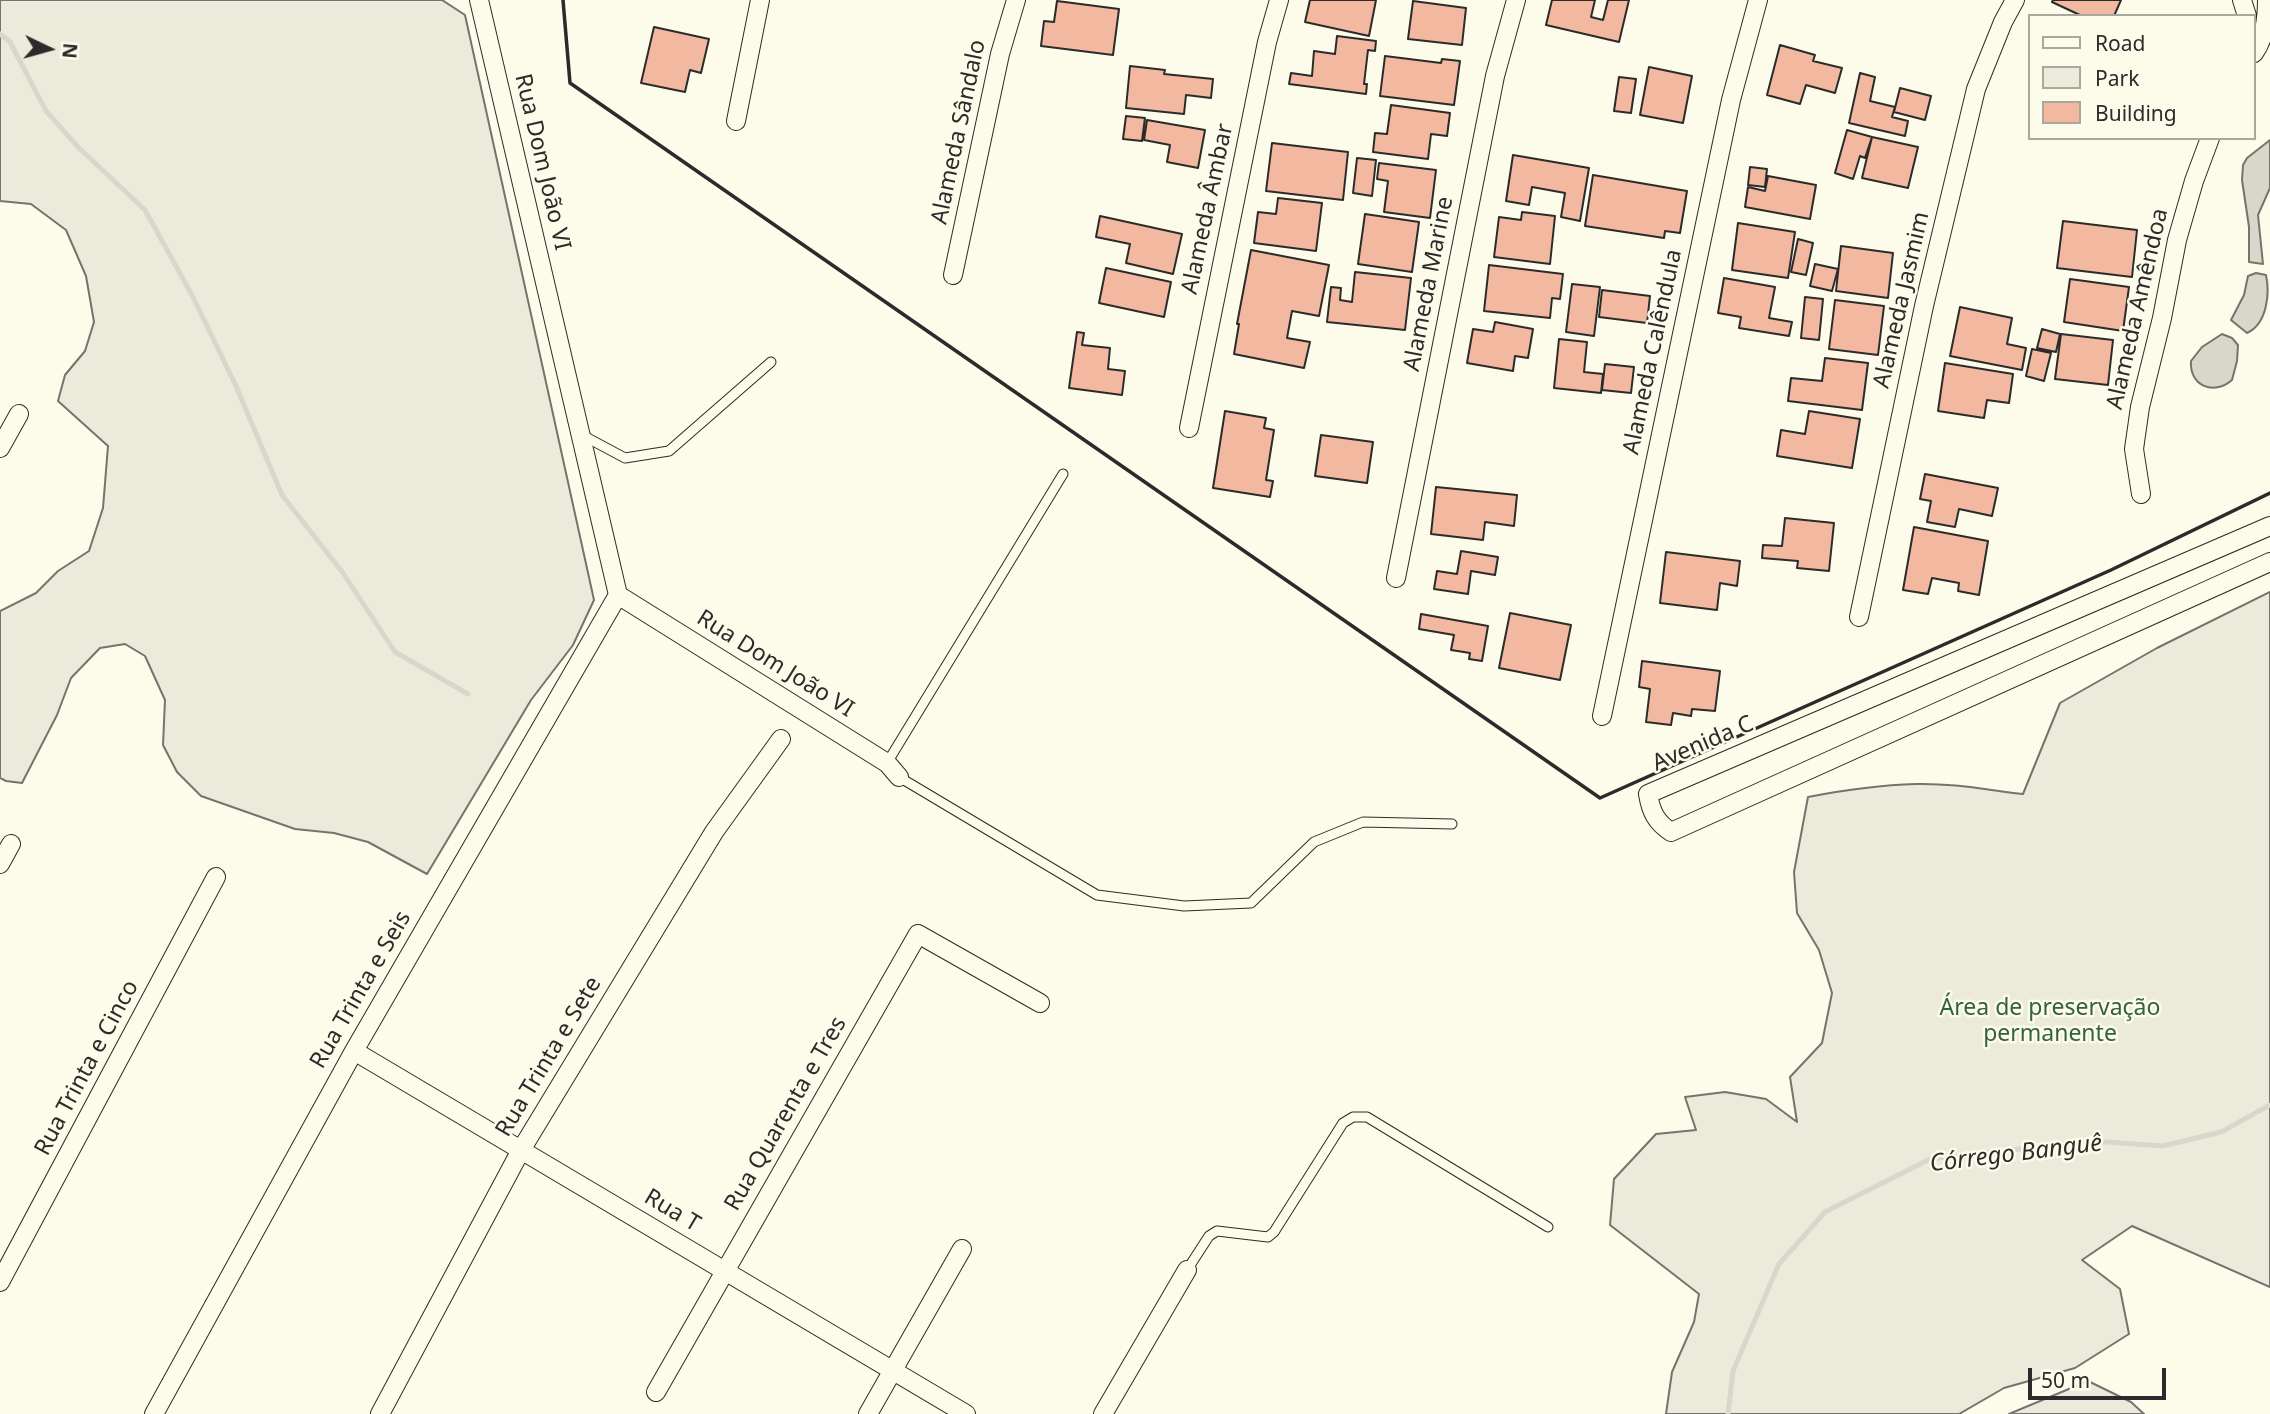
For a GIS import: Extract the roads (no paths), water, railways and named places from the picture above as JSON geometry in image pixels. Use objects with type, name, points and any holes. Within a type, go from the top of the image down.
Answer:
[{"type":"street","name":"Rua Dom João VI","points":[[479,0],[618,595],[893,770]]},
{"type":"street","points":[[736,121],[760,0]]},
{"type":"street","name":"Alameda Sândalo","points":[[953,275],[1000,54],[1016,0]]},
{"type":"street","name":"Alameda Âmbar","points":[[1189,428],[1267,42],[1279,0]]},
{"type":"street","name":"Alameda Marine","points":[[1396,578],[1495,76],[1516,0]]},
{"type":"street","name":"Alameda Calêndula","points":[[1602,716],[1731,100],[1758,0]]},
{"type":"street","name":"Alameda Jasmim","points":[[1859,617],[1924,306],[1976,89],[2003,22],[2015,0]]},
{"type":"street","points":[[2256,50],[2267,20],[2267,0]]},
{"type":"street","name":"Alameda Amêndoa","points":[[2141,494],[2134,449],[2140,407],[2162,318],[2177,240],[2209,140]]},
{"type":"street","points":[[0,448],[19,414]]},
{"type":"street","name":"Avenida C","points":[[2270,526],[1648,794],[1654,817],[1671,832],[2270,562]]},
{"type":"street","name":"Rua Trinta e Seis","points":[[154,1414],[354,1051],[618,595]]},
{"type":"street","name":"Rua Trinta e Sete","points":[[380,1414],[521,1150],[713,832],[781,739]]},
{"type":"street","points":[[0,864],[10,844]]},
{"type":"street","name":"Rua Trinta e Cinco","points":[[0,1282],[216,877]]},
{"type":"street","name":"Rua Quarenta e Tres","points":[[656,1392],[918,934],[1040,1003]]},
{"type":"street","name":"Rua T","points":[[354,1051],[966,1414]]},
{"type":"street","points":[[868,1414],[962,1249]]},
{"type":"street","points":[[1103,1414],[1187,1270]]},
{"type":"lane","points":[[581,434],[625,458],[668,451],[771,362]]},
{"type":"lane","points":[[893,770],[1063,474]]},
{"type":"lane","name":"Rua Dom João VI","points":[[893,770],[1097,895],[1184,906],[1251,903],[1314,842],[1363,822],[1452,824]]},
{"type":"lane","points":[[1187,1270],[1209,1236],[1217,1231],[1260,1238],[1275,1232],[1343,1123],[1353,1117],[1367,1118],[1548,1227]]},
{"type":"waterway","points":[[0,34],[10,42],[46,111],[79,148],[145,210],[193,297],[236,386],[282,495],[343,573],[395,652],[468,694]]},
{"type":"waterway","name":"Córrego Banguê","points":[[1728,1414],[1733,1371],[1779,1264],[1825,1212],[1930,1159],[2092,1141],[2163,1146],[2221,1132],[2270,1105]]},
{"type":"park label","name":"Área de preservação permanente","points":[[2050,1021]]}]
